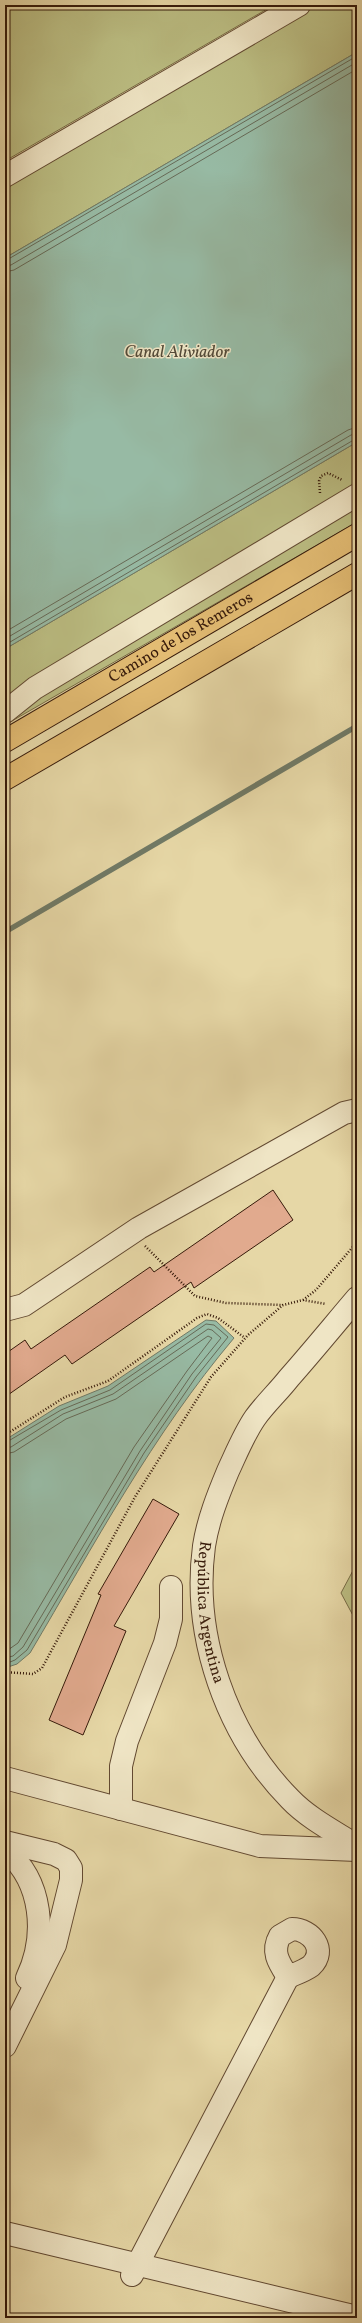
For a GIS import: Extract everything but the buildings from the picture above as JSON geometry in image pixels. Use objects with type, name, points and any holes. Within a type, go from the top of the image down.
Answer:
[{"type":"main road","name":"Camino de los Remeros","points":[[5,741],[357,535]]},
{"type":"main road","name":"Camino de los Remeros","points":[[5,779],[357,574]]},
{"type":"street","points":[[5,176],[299,5]]},
{"type":"street","points":[[5,712],[35,688],[351,489]]},
{"type":"street","points":[[5,1310],[24,1305],[132,1233],[344,1113],[357,1110]]},
{"type":"street","name":"República Argentina","points":[[351,1305],[255,1419],[234,1458],[219,1492],[204,1544],[202,1611],[210,1650],[220,1687],[235,1722],[258,1762],[290,1800],[357,1846]]},
{"type":"street","points":[[121,1809],[121,1766],[126,1741],[165,1643],[171,1619],[171,1587]]},
{"type":"street","points":[[5,1778],[260,1846],[357,1850]]},
{"type":"street","points":[[5,1842],[54,1854],[66,1860],[71,1868],[71,1880],[55,1945],[5,2046]]},
{"type":"street","points":[[5,1850],[16,1860],[33,1890],[38,1902],[39,1919],[38,1940],[32,1968],[5,2022]]},
{"type":"street","points":[[135,2270],[288,1977]]},
{"type":"street","points":[[5,2233],[308,2318]]},
{"type":"street","points":[[5,2244],[357,2317]]},
{"type":"path","points":[[319,497],[321,476],[328,473],[351,489]]},
{"type":"path","points":[[132,1233],[195,1296],[226,1303],[283,1305],[303,1300],[316,1290],[357,1242]]},
{"type":"path","points":[[303,1300],[332,1306],[351,1305]]},
{"type":"path","points":[[5,1672],[33,1674],[42,1668],[135,1497],[211,1377],[245,1338],[283,1305]]},
{"type":"path","points":[[5,1435],[65,1397],[108,1381],[197,1318],[206,1314],[218,1318],[245,1338]]},
{"type":"green space","points":[[5,5],[274,5],[5,161]]},
{"type":"green space","points":[[316,5],[357,5],[357,52],[5,258],[5,186]]},
{"type":"green space","points":[[357,442],[357,522],[5,725],[5,649]]},
{"type":"green space","points":[[357,1563],[357,1623],[341,1593]]},
{"type":"water","name":"Canal Aliviador","points":[[357,52],[357,442],[5,649],[5,258]]},
{"type":"water","points":[[206,1320],[216,1321],[234,1338],[177,1413],[151,1451],[101,1531],[30,1653],[17,1664],[5,1668],[5,1440],[59,1406],[108,1386]]},
{"type":"waterway","points":[[5,932],[357,726]]}]
